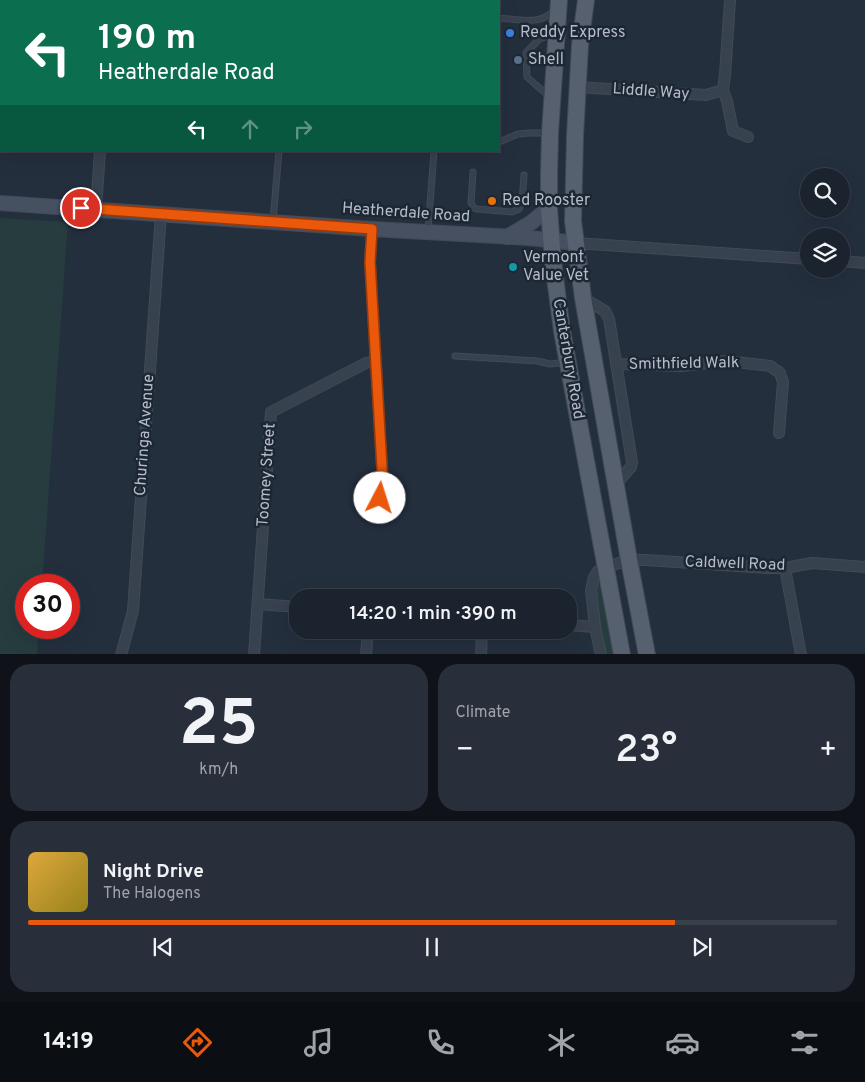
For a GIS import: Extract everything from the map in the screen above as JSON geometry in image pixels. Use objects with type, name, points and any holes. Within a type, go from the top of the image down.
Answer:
[{"type":"main road","name":"Canterbury Road","points":[[586,0],[580,45],[573,178],[573,221],[583,298],[647,654]]},
{"type":"main road","name":"Canterbury Road","points":[[559,5],[550,133],[549,208],[552,240],[567,362],[622,654]]},
{"type":"main road","name":"Heatherdale Road","points":[[0,203],[576,243]]},
{"type":"main road","points":[[507,237],[532,222],[549,208]]},
{"type":"street","points":[[730,0],[723,90],[733,131],[748,137]]},
{"type":"street","name":"Liddle Way","points":[[578,87],[706,95],[723,90]]},
{"type":"street","points":[[96,210],[100,152]]},
{"type":"street","name":"Churinga Avenue","points":[[121,654],[133,611],[161,214]]},
{"type":"street","points":[[372,229],[370,262],[383,485],[380,498]]},
{"type":"street","name":"Heatherdale Road","points":[[576,243],[800,258]]},
{"type":"street","points":[[850,262],[865,263]]},
{"type":"street","name":"Canterbury Road","points":[[583,298],[606,311],[609,319],[632,462],[631,467],[616,484]]},
{"type":"street","name":"Smithfield Walk","points":[[616,364],[682,366],[727,361],[770,366],[780,373],[783,382],[779,433]]},
{"type":"street","name":"Toomey Street","points":[[254,654],[271,412],[366,363],[375,362]]},
{"type":"street","name":"Caldwell Road","points":[[606,567],[629,560],[767,568],[785,568],[812,563],[865,567]]},
{"type":"street","points":[[601,654],[591,590],[594,577],[598,571],[606,567]]},
{"type":"street","points":[[785,568],[801,654]]},
{"type":"street","points":[[258,604],[289,606]]},
{"type":"street","points":[[577,626],[596,627]]},
{"type":"street","points":[[366,654],[367,639]]},
{"type":"street","points":[[481,654],[482,639]]},
{"type":"lane","points":[[500,18],[536,20],[543,18],[559,5]]},
{"type":"lane","points":[[553,98],[527,77],[526,53],[539,39],[557,34]]},
{"type":"lane","points":[[500,142],[523,134],[550,133]]},
{"type":"lane","points":[[273,222],[279,152]]},
{"type":"lane","points":[[428,232],[434,152]]},
{"type":"lane","points":[[473,172],[471,203],[477,210],[512,212],[519,210],[522,203],[524,175]]},
{"type":"lane","points":[[455,356],[536,361],[550,364],[567,362]]},
{"type":"green space","points":[[0,218],[68,222],[43,574],[15,574],[15,639],[38,639],[37,654],[0,654]]},
{"type":"green space","points":[[597,584],[600,584],[614,654],[605,654],[595,596]]},
{"type":"place","name":"Reddy Express","points":[[510,33]]},
{"type":"place","name":"Shell","points":[[518,60]]},
{"type":"place","name":"Red Rooster","points":[[492,201]]},
{"type":"place","name":"Vermont Value Vet","points":[[513,267]]},
{"type":"route","points":[[81,208],[372,229],[370,262],[383,485],[380,498]]}]
